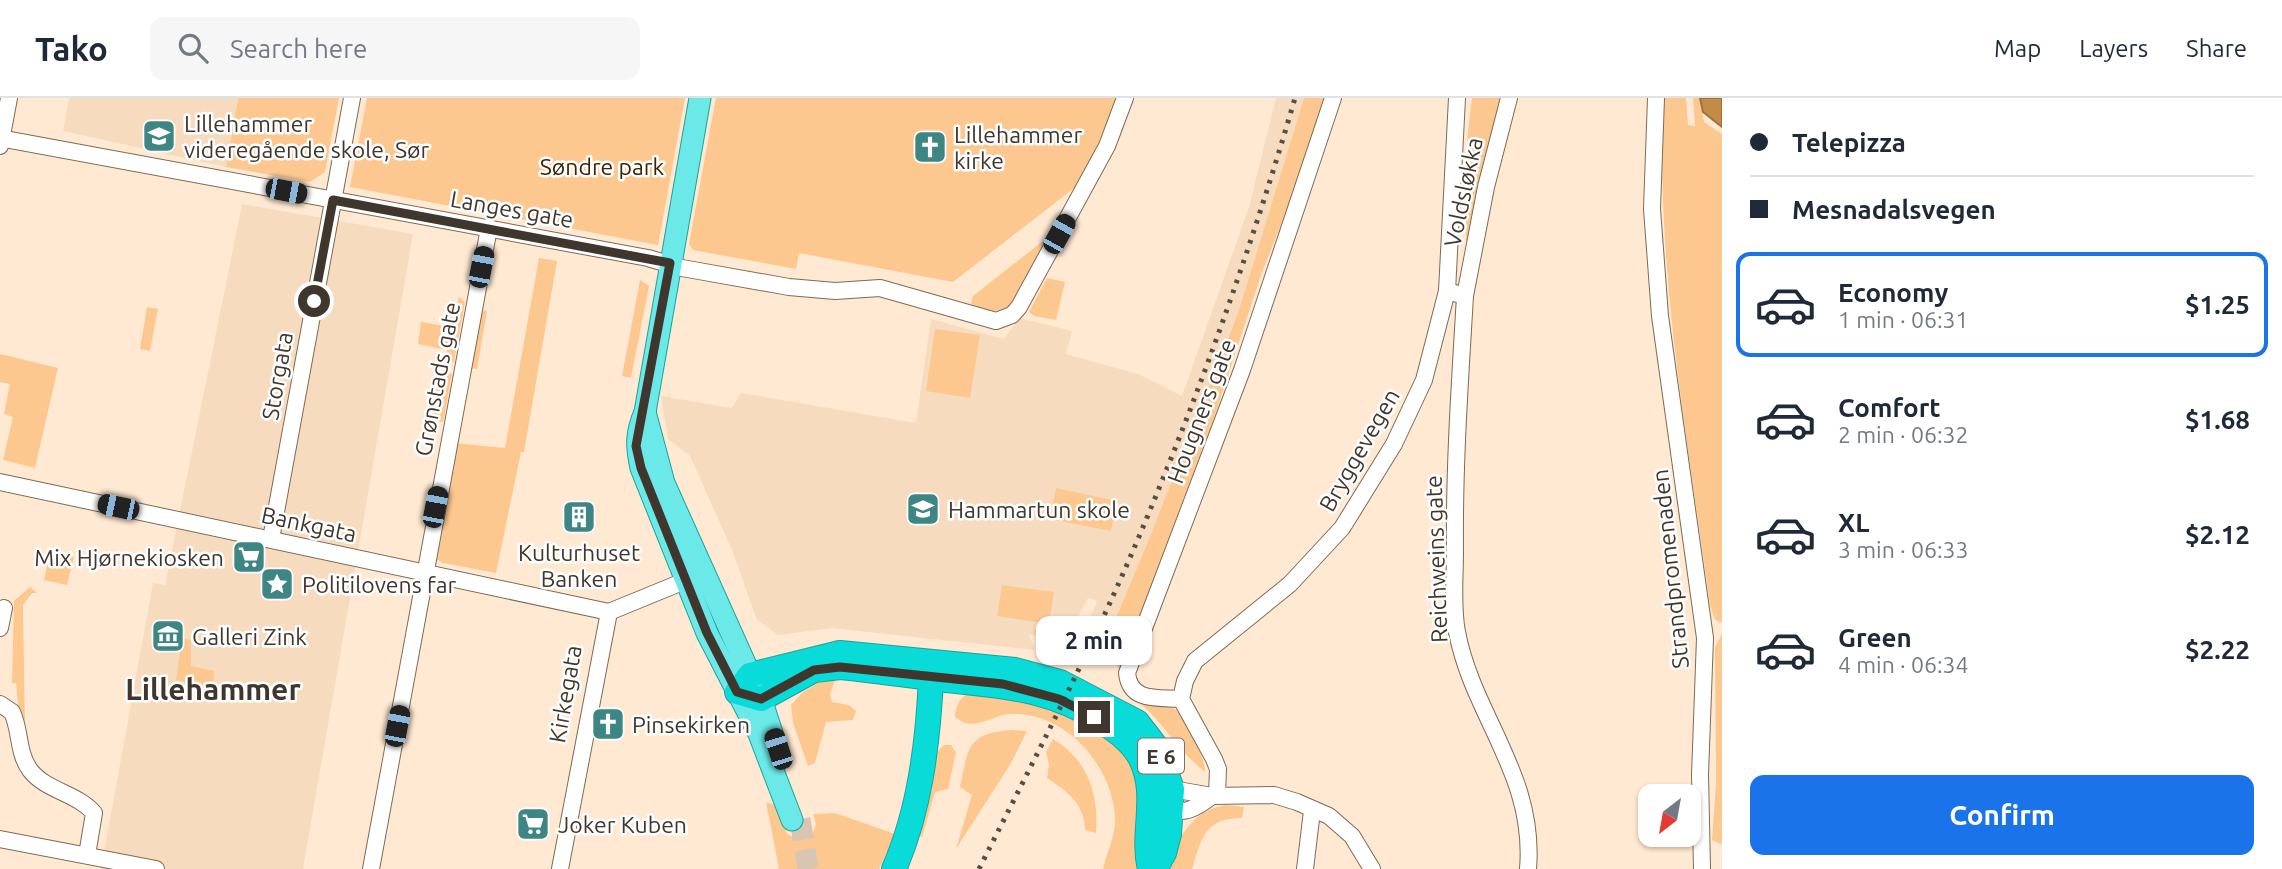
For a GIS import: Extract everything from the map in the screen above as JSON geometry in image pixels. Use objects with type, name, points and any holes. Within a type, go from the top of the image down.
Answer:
[{"type":"highway","name":"E 6","points":[[744,683],[840,653],[944,673]]},
{"type":"highway","name":"E 6","points":[[761,699],[814,670],[852,668],[1034,675],[1060,682],[1117,709],[1137,722],[1152,738],[1165,798]]},
{"type":"highway","points":[[894,869],[907,835],[944,673]]},
{"type":"highway","points":[[744,683],[761,699]]},
{"type":"highway","points":[[1153,869],[1164,853],[1165,798]]},
{"type":"main road","points":[[700,98],[645,412],[636,436],[641,468],[707,633],[744,683]]},
{"type":"main road","points":[[645,412],[664,483],[712,591],[764,746],[796,819],[787,779],[761,699]]},
{"type":"main road","points":[[687,580],[696,551]]},
{"type":"main road","points":[[687,580],[712,591]]},
{"type":"street","points":[[0,140],[9,98]]},
{"type":"street","name":"Storgata","points":[[271,539],[352,98]]},
{"type":"street","name":"Langes gate","points":[[0,140],[489,228],[789,287],[835,291],[880,288],[996,321],[1012,316],[1081,197],[1107,146],[1125,98]]},
{"type":"street","name":"Hougners gate","points":[[1181,699],[1146,698],[1137,694],[1127,673],[1242,370],[1334,98]]},
{"type":"street","name":"Bryggevegen","points":[[1181,699],[1185,681],[1195,661],[1290,584],[1342,528],[1369,487],[1424,380],[1447,292],[1457,98]]},
{"type":"street","name":"Voldsløkka","points":[[1465,296],[1486,187],[1509,98]]},
{"type":"street","name":"Strandpromenaden","points":[[1656,98],[1653,209],[1660,316],[1705,638],[1700,775],[1702,869]]},
{"type":"street","name":"Grønstads gate","points":[[371,869],[426,573],[435,507],[489,228]]},
{"type":"street","points":[[1447,292],[1465,296]]},
{"type":"street","name":"Reichweins gate","points":[[1465,296],[1457,436],[1456,628],[1463,662],[1518,783],[1527,830],[1528,869]]},
{"type":"street","name":"Bankgata","points":[[0,482],[609,612]]},
{"type":"street","points":[[609,612],[687,580]]},
{"type":"street","points":[[0,628],[4,608]]},
{"type":"street","name":"Kirkegata","points":[[560,869],[601,640],[609,612]]},
{"type":"street","points":[[1181,699],[1218,769],[1214,795]]},
{"type":"street","points":[[0,704],[12,712],[20,748],[31,771],[49,786],[94,813],[87,855]]},
{"type":"street","points":[[1165,798],[1198,808],[1214,795],[1274,795],[1297,802],[1312,811],[1329,816],[1352,835],[1371,869]]},
{"type":"street","points":[[1305,869],[1312,811]]},
{"type":"street","points":[[0,839],[156,869]]},
{"type":"shaded area","name":"Lillehammer videregående skole, Sør","points":[[69,98],[238,98],[226,167],[63,131]]},
{"type":"shaded area","name":"Hammartun skole","points":[[1276,98],[1304,98],[1238,313],[1147,544],[1117,615],[1099,647],[1085,640],[1083,635],[1097,601],[1088,598],[1068,637],[1029,635],[1035,650],[831,628],[778,635],[757,620],[732,550],[690,456],[668,439],[661,396],[732,408],[741,393],[916,423],[931,319],[1004,339],[1019,318],[1072,331],[1066,354],[1138,374],[1182,396],[1249,207]]},
{"type":"shaded area","points":[[1700,98],[1722,98],[1722,127],[1703,112]]},
{"type":"shaded area","points":[[242,204],[413,234],[303,869],[101,869],[153,583],[165,585]]},
{"type":"green space","points":[[238,98],[339,98],[325,172],[310,182],[226,167]]},
{"type":"green space","name":"Søndre park","points":[[367,98],[685,98],[658,245],[350,187]]},
{"type":"green space","points":[[716,98],[1117,98],[1082,182],[953,282],[799,253],[796,269],[693,250],[689,244]]},
{"type":"green space","points":[[1304,98],[1328,98],[1318,132],[1261,275],[1215,415],[1120,669],[1099,647],[1117,615],[1147,544],[1238,313]]},
{"type":"green space","points":[[1472,98],[1503,98],[1471,243],[1466,250],[1467,141]]},
{"type":"green space","points":[[1663,98],[1686,98],[1688,125],[1695,126],[1693,98],[1700,98],[1704,122],[1722,134],[1722,623],[1715,620],[1710,605],[1675,352],[1664,226]]},
{"type":"green space","points":[[1053,233],[1009,307],[991,312],[971,304],[973,296]]},
{"type":"green space","points":[[539,258],[557,261],[524,452],[521,452],[496,573],[443,563],[434,558],[455,443],[505,448]]},
{"type":"green space","points":[[1047,278],[1065,282],[1056,320],[1034,316],[1029,312]]},
{"type":"green space","points":[[640,280],[649,286],[631,378],[622,376]]},
{"type":"green space","points":[[459,297],[465,302],[454,362],[444,364],[447,350],[418,344],[421,322],[451,327]]},
{"type":"green space","points":[[147,307],[158,309],[150,351],[140,349]]},
{"type":"green space","points":[[481,310],[487,311],[477,369],[470,368]]},
{"type":"green space","points":[[935,329],[980,335],[970,398],[926,391]]},
{"type":"green space","points":[[0,354],[58,368],[35,468],[3,460],[13,417],[4,414],[10,384],[0,382]]},
{"type":"green space","points":[[443,369],[452,374],[443,422],[433,421],[437,384],[440,384]]},
{"type":"green space","points":[[1056,488],[1117,501],[1111,531],[1050,519]]},
{"type":"green space","points":[[50,552],[74,557],[67,585],[44,580]]},
{"type":"green space","points":[[1002,585],[1054,592],[1049,624],[997,616]]},
{"type":"green space","points":[[30,587],[37,593],[32,593],[23,605],[25,726],[19,713],[16,683],[12,683],[14,601]]},
{"type":"green space","points":[[1722,634],[1721,844],[1712,840],[1716,783],[1715,647]]},
{"type":"green space","points":[[182,638],[191,640],[191,666],[214,671],[213,688],[176,680]]},
{"type":"green space","points":[[823,680],[835,680],[830,694],[832,702],[849,705],[856,711],[853,720],[826,722],[815,763],[808,766],[793,723],[791,705],[802,693]]},
{"type":"green space","points":[[979,689],[1068,710],[1126,752],[1138,772],[1140,869],[1103,869],[1115,823],[1112,798],[1095,761],[1082,745],[1067,732],[1030,715],[1002,715],[975,724],[962,722],[955,717],[961,699]]},
{"type":"green space","points":[[1141,704],[1166,705],[1181,715],[1202,756],[1205,772],[1188,756]]},
{"type":"green space","points":[[1012,730],[1027,731],[1010,765],[956,849],[972,795],[960,787],[968,753],[978,739]]},
{"type":"green space","points":[[1053,739],[1075,757],[1089,779],[1095,805],[1096,833],[1085,830],[1082,812],[1074,799],[1047,778],[1049,764],[1046,752]]},
{"type":"green space","points":[[944,745],[951,745],[956,753],[948,789],[935,792],[922,837],[920,836],[935,754]]},
{"type":"green space","points":[[766,802],[778,806],[787,834],[799,840],[813,833],[816,824],[813,814],[835,813],[895,834],[879,869],[779,869]]},
{"type":"green space","points":[[1227,805],[1244,807],[1242,818],[1220,821],[1207,832],[1192,869],[1168,869],[1176,847],[1188,827],[1205,812]]},
{"type":"tunnel","points":[[800,819],[808,869]]},
{"type":"railway","points":[[979,869],[1079,668],[1158,491],[1241,268],[1295,98]]},
{"type":"place","name":"Lillehammer videregående skole, Sør","points":[[159,136]]},
{"type":"place","name":"Lillehammer kirke","points":[[930,147]]},
{"type":"place","name":"Hammartun skole","points":[[923,509]]},
{"type":"place","name":"Kulturhuset Banken","points":[[579,517]]},
{"type":"place","name":"Mix Hjørnekiosken","points":[[249,557]]},
{"type":"place","name":"Politilovens far","points":[[277,584]]},
{"type":"place","name":"Galleri Zink","points":[[168,636]]},
{"type":"place","name":"Pinsekirken","points":[[608,724]]},
{"type":"place","name":"Joker Kuben","points":[[533,824]]},
{"type":"district","name":"Lillehammer","points":[[213,689]]},
{"type":"route","points":[[314,301],[333,200],[670,263],[645,412],[636,436],[636,446],[641,468],[707,633],[737,692],[761,699],[814,670],[840,667],[1003,684],[1059,699],[1094,717]]}]
